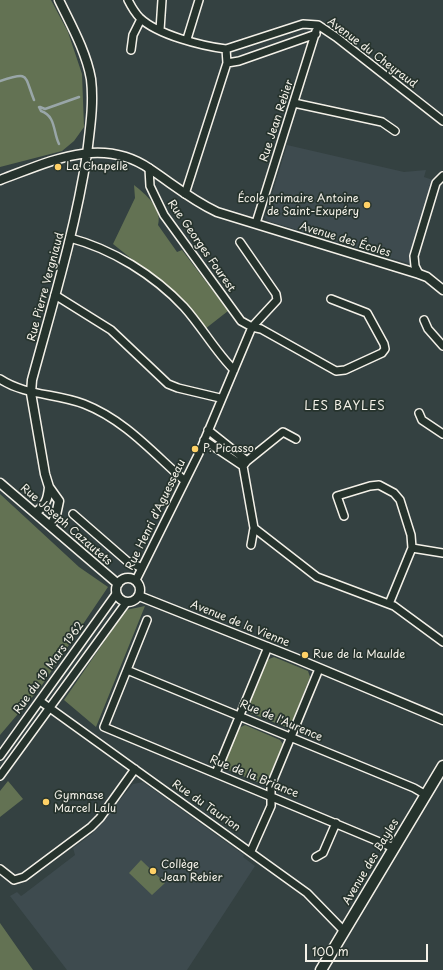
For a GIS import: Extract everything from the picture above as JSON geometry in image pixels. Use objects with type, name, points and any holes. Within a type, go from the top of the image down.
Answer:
[{"type":"main road","name":"Avenue des Bayles","points":[[321,970],[443,766]]},
{"type":"street","name":"Rue Pierre Vergniaud","points":[[49,486],[45,474],[31,393],[32,380],[81,192],[93,104],[90,78],[79,40],[59,0]]},
{"type":"street","points":[[128,0],[141,19],[160,30],[211,47],[226,49],[227,63],[184,194]]},
{"type":"street","points":[[160,30],[162,0]]},
{"type":"street","points":[[187,39],[199,0]]},
{"type":"street","points":[[131,50],[133,35],[141,19]]},
{"type":"street","name":"Avenue du Cheyraud","points":[[226,49],[303,24],[318,25],[336,36],[443,121]]},
{"type":"street","name":"Rue Jean Rebier","points":[[256,223],[318,25]]},
{"type":"street","name":"Avenue du Cheyraud","points":[[227,63],[239,61],[316,34]]},
{"type":"street","points":[[294,103],[382,122],[395,131]]},
{"type":"street","name":"Avenue des Écoles","points":[[0,180],[63,158],[87,152],[122,156],[150,168],[184,194],[217,212],[419,274],[443,290]]},
{"type":"street","name":"Rue Georges Fourest","points":[[150,168],[150,186],[164,215],[241,321],[252,327],[261,329],[336,371],[345,370],[382,353],[385,349],[384,344],[367,313],[331,299]]},
{"type":"street","points":[[419,274],[415,266],[414,256],[436,183],[443,176]]},
{"type":"street","points":[[70,238],[90,243],[143,272],[184,306],[234,370]]},
{"type":"street","points":[[240,242],[276,294],[277,300],[252,327]]},
{"type":"street","points":[[55,295],[111,330],[168,384],[178,388],[220,398]]},
{"type":"street","points":[[424,320],[428,329],[443,346]]},
{"type":"street","name":"Rue Henri d'Aguesseau","points":[[136,580],[186,481],[220,398],[234,370],[252,327]]},
{"type":"street","points":[[0,379],[12,387],[31,393],[50,395],[77,402],[105,414],[128,429],[186,481]]},
{"type":"street","points":[[419,413],[422,420],[443,434]]},
{"type":"street","points":[[208,430],[245,463],[254,528],[250,545]]},
{"type":"street","points":[[245,463],[283,432],[296,439]]},
{"type":"street","points":[[204,440],[245,463]]},
{"type":"street","name":"Rue Joseph Cazautets","points":[[0,483],[118,584]]},
{"type":"street","points":[[344,516],[337,496],[370,486],[379,485],[394,493],[400,500],[411,535],[412,548],[389,604]]},
{"type":"street","points":[[35,513],[44,506],[47,500],[49,486]]},
{"type":"street","points":[[49,486],[59,501],[56,515],[51,526]]},
{"type":"street","points":[[73,514],[127,561],[142,568]]},
{"type":"street","points":[[254,528],[317,577],[389,604],[443,642]]},
{"type":"street","points":[[412,548],[443,553]]},
{"type":"street","points":[[127,578],[136,580],[139,584],[139,596],[131,603],[120,600],[116,594],[118,584],[127,578]]},
{"type":"street","name":"Rue du 19 Mars 1962","points":[[0,756],[116,594]]},
{"type":"street","name":"Avenue de la Vienne","points":[[139,596],[268,647],[443,720]]},
{"type":"street","points":[[0,776],[126,602]]},
{"type":"street","points":[[127,670],[147,620]]},
{"type":"street","points":[[216,773],[268,647]]},
{"type":"street","points":[[251,852],[271,806],[271,785],[319,669]]},
{"type":"street","name":"Rue de l'Aurence","points":[[127,670],[414,788],[426,795]]},
{"type":"street","name":"Rue de la Briance","points":[[127,670],[104,727],[394,848]]},
{"type":"street","name":"Rue du Taurion","points":[[40,701],[307,893],[344,931]]},
{"type":"street","points":[[0,869],[14,880],[24,877],[100,818],[135,768]]},
{"type":"street","points":[[316,857],[323,853],[336,823]]},
{"type":"shaded area","name":"École primaire Antoine de Saint-Exupéry","points":[[287,145],[404,172],[426,170],[424,177],[436,181],[411,264],[268,221],[265,217]]},
{"type":"shaded area","name":"Collège Jean Rebier","points":[[143,782],[244,855],[243,857],[255,866],[187,970],[67,970],[10,896],[17,892],[21,896],[75,855],[73,848],[92,834],[133,784]]},
{"type":"green space","points":[[0,0],[51,0],[68,32],[82,74],[84,127],[74,141],[62,151],[0,167]]},
{"type":"green space","points":[[134,185],[148,197],[156,207],[159,219],[158,225],[177,252],[182,250],[228,311],[205,329],[178,296],[113,244],[135,198]]},
{"type":"green space","points":[[0,494],[79,567],[108,587],[40,688],[0,735]]},
{"type":"green space","points":[[145,606],[96,727],[64,700],[126,610]]},
{"type":"green space","points":[[274,657],[308,671],[310,677],[291,725],[286,727],[250,713],[247,707],[267,660]]},
{"type":"green space","points":[[245,725],[280,740],[283,744],[267,782],[262,784],[226,769],[224,764],[239,728]]},
{"type":"green space","points":[[8,781],[23,799],[0,817],[0,791]]},
{"type":"green space","points":[[141,860],[165,883],[152,895],[129,873]]},
{"type":"green space","points":[[0,923],[33,970],[0,970]]},
{"type":"waterway","points":[[0,81],[17,76],[24,77],[27,80],[34,100]]},
{"type":"waterway","points":[[40,107],[45,109],[79,97]]},
{"type":"waterway","points":[[39,107],[41,111],[46,113],[52,120],[59,144]]},
{"type":"place","name":"La Chapelle","points":[[58,167]]},
{"type":"place","name":"École primaire Antoine de Saint-Exupéry","points":[[367,205]]},
{"type":"place","name":"P. Picasso","points":[[195,449]]},
{"type":"place","name":"Rue de la Maulde","points":[[305,655]]},
{"type":"place","name":"Gymnase Marcel Lalu","points":[[46,802]]},
{"type":"place","name":"Collège Jean Rebier","points":[[153,871]]},
{"type":"district","name":"LES BAYLES","points":[[345,407]]}]
